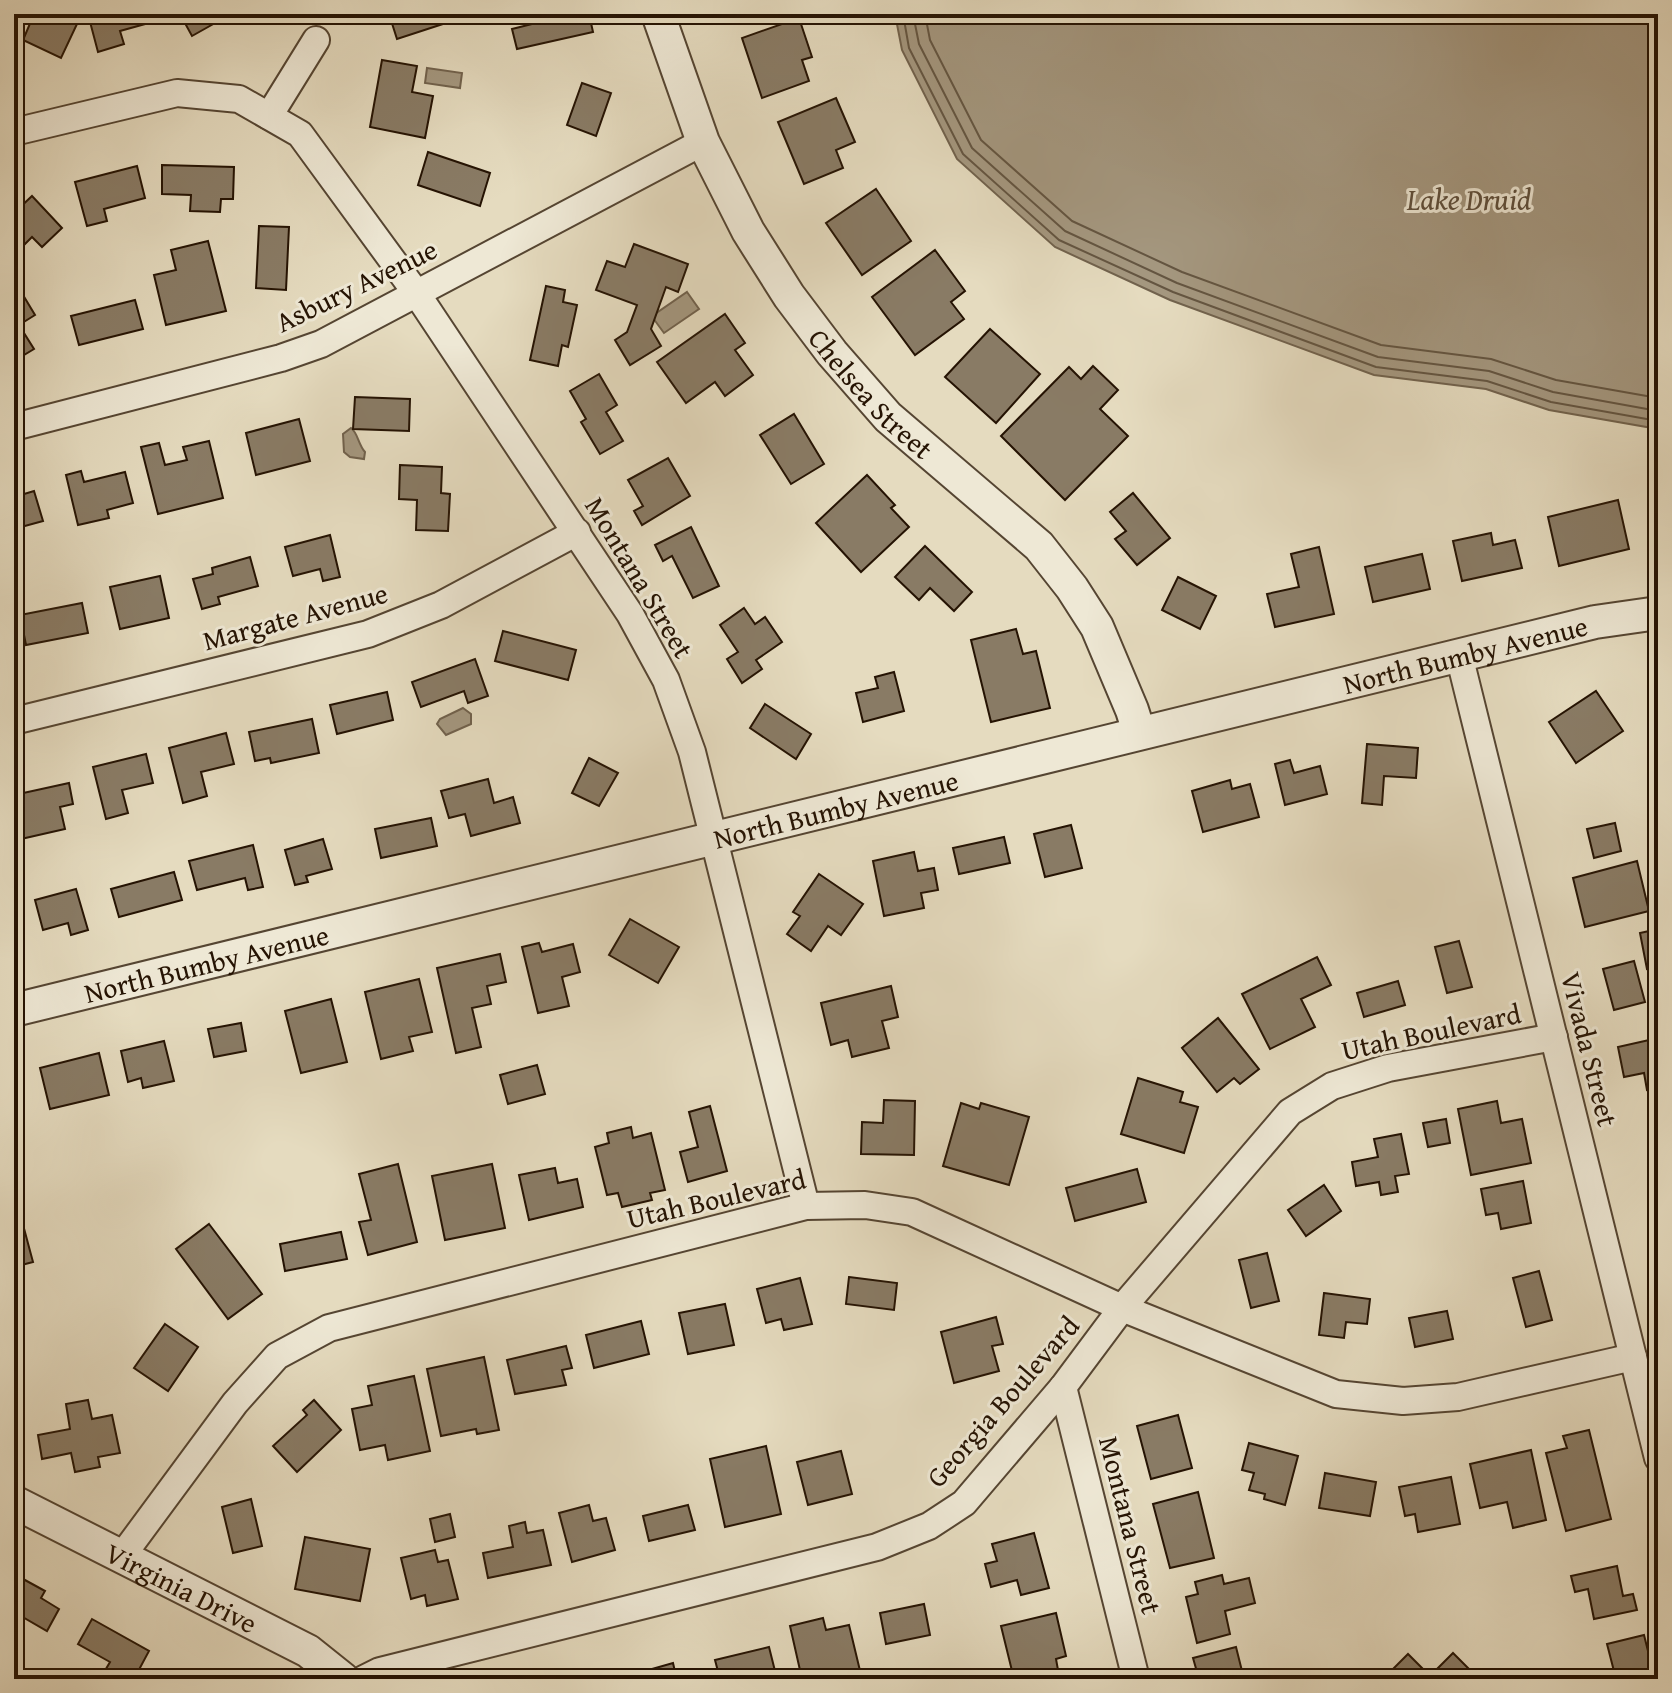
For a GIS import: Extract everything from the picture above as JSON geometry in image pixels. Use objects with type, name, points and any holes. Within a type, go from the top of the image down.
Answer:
[{"type":"street","name":"Chelsea Street","points":[[658,14],[703,142],[748,231],[789,296],[832,353],[888,417],[1039,546],[1097,627],[1139,732]]},
{"type":"street","points":[[269,116],[316,40]]},
{"type":"street","name":"Montana Street","points":[[14,132],[177,93],[239,99],[300,134],[417,294],[577,532],[630,614],[666,680],[692,752],[715,838],[806,1206]]},
{"type":"street","name":"Asbury Avenue","points":[[14,427],[281,358],[321,344],[703,142]]},
{"type":"street","name":"Margate Avenue","points":[[14,721],[368,634],[441,605],[577,532]]},
{"type":"street","name":"North Bumby Avenue","points":[[14,1010],[1139,732],[1595,622],[1658,613]]},
{"type":"street","name":"Vivada Street","points":[[1459,655],[1658,1458]]},
{"type":"street","name":"Utah Boulevard","points":[[122,1556],[235,1403],[277,1356],[329,1328],[806,1206],[865,1205],[912,1212],[1122,1308],[1290,1112],[1332,1086],[1388,1068],[1554,1037]]},
{"type":"street","points":[[1122,1308],[1336,1394],[1403,1401],[1458,1397],[1633,1357]]},
{"type":"street","name":"Georgia Boulevard","points":[[364,1679],[380,1671],[877,1547],[929,1526],[964,1503],[1063,1387],[1122,1308]]},
{"type":"street","name":"Montana Street","points":[[1063,1387],[1136,1679]]},
{"type":"street","name":"Virginia Drive","points":[[14,1502],[308,1651],[343,1679]]},
{"type":"water","name":"Lake Druid","points":[[895,14],[1658,14],[1658,429],[1549,410],[1486,389],[1374,375],[1170,300],[1055,247],[957,159],[902,50]]},
{"type":"water","points":[[427,68],[462,73],[460,88],[425,83]]},
{"type":"water","points":[[687,292],[699,309],[664,333],[653,318],[655,314]]},
{"type":"water","points":[[351,428],[365,452],[364,459],[350,457],[344,452],[343,434]]},
{"type":"water","points":[[463,708],[471,714],[471,724],[446,735],[437,724],[440,719]]},
{"type":"building","points":[[34,14],[61,14],[77,24],[61,58],[23,40]]},
{"type":"building","points":[[103,14],[154,14],[156,21],[120,31],[124,44],[98,52],[89,18]]},
{"type":"building","points":[[180,14],[231,14],[192,36]]},
{"type":"building","points":[[389,14],[450,14],[452,21],[397,39]]},
{"type":"building","points":[[530,14],[589,14],[593,32],[517,49],[512,29],[532,24]]},
{"type":"building","points":[[799,18],[812,57],[802,60],[809,81],[762,98],[742,38]]},
{"type":"building","points":[[382,60],[417,66],[412,92],[433,96],[425,138],[370,127]]},
{"type":"building","points":[[582,83],[611,93],[596,136],[567,125]]},
{"type":"building","points":[[836,98],[855,142],[836,150],[843,168],[804,184],[778,122]]},
{"type":"building","points":[[428,152],[490,173],[480,206],[418,185]]},
{"type":"building","points":[[162,165],[234,167],[233,199],[221,199],[220,212],[190,211],[191,195],[162,194]]},
{"type":"building","points":[[137,166],[145,198],[104,209],[107,221],[87,226],[75,182]]},
{"type":"building","points":[[876,189],[911,241],[862,275],[826,223]]},
{"type":"building","points":[[32,196],[62,228],[42,247],[32,237],[14,255],[14,213]]},
{"type":"building","points":[[259,226],[289,227],[286,290],[256,288]]},
{"type":"building","points":[[208,241],[226,311],[166,325],[154,275],[176,270],[171,250]]},
{"type":"building","points":[[634,244],[688,264],[678,292],[666,287],[651,329],[661,346],[630,365],[615,340],[627,332],[637,305],[596,290],[607,261],[625,267]]},
{"type":"building","points":[[935,250],[965,291],[951,302],[964,319],[915,355],[872,297]]},
{"type":"building","points":[[17,285],[35,315],[19,325],[34,349],[14,361],[14,287]]},
{"type":"building","points":[[546,286],[565,290],[563,302],[577,305],[568,347],[562,345],[558,366],[530,360]]},
{"type":"building","points":[[135,300],[143,329],[79,345],[71,316]]},
{"type":"building","points":[[725,314],[745,343],[735,350],[753,375],[725,396],[715,382],[686,403],[657,362]]},
{"type":"building","points":[[990,329],[1040,374],[996,423],[945,377]]},
{"type":"building","points":[[1093,366],[1118,390],[1100,409],[1128,436],[1065,500],[1001,436],[1069,367],[1081,379]]},
{"type":"building","points":[[599,374],[617,405],[606,412],[623,441],[600,454],[581,422],[586,419],[570,391]]},
{"type":"building","points":[[355,397],[410,399],[409,431],[353,429]]},
{"type":"building","points":[[794,414],[824,464],[791,484],[760,435]]},
{"type":"building","points":[[299,419],[310,461],[256,475],[246,433]]},
{"type":"building","points":[[209,441],[223,498],[158,514],[141,447],[159,443],[165,465],[187,460],[183,447]]},
{"type":"building","points":[[668,458],[690,496],[642,525],[634,511],[643,506],[628,480]]},
{"type":"building","points":[[400,465],[442,467],[441,493],[450,494],[448,531],[416,530],[417,500],[399,499]]},
{"type":"building","points":[[81,471],[84,482],[125,472],[133,503],[107,510],[109,518],[78,525],[66,475]]},
{"type":"building","points":[[867,475],[895,505],[891,508],[909,527],[861,572],[816,523]]},
{"type":"building","points":[[34,491],[43,521],[14,529],[14,497]]},
{"type":"building","points":[[1133,493],[1170,538],[1137,565],[1115,539],[1126,531],[1110,512]]},
{"type":"building","points":[[1618,500],[1629,549],[1559,566],[1548,517]]},
{"type":"building","points":[[691,527],[719,586],[693,598],[672,556],[663,561],[655,545]]},
{"type":"building","points":[[1491,533],[1493,545],[1515,540],[1522,568],[1462,581],[1453,541]]},
{"type":"building","points":[[330,535],[340,577],[323,581],[320,569],[293,576],[285,547]]},
{"type":"building","points":[[925,546],[972,592],[954,611],[930,588],[919,600],[895,577]]},
{"type":"building","points":[[1319,547],[1334,614],[1275,627],[1267,594],[1299,587],[1291,554]]},
{"type":"building","points":[[1422,554],[1430,589],[1373,602],[1365,567]]},
{"type":"building","points":[[250,557],[258,586],[218,597],[220,604],[202,609],[193,579],[213,574],[212,568]]},
{"type":"building","points":[[160,576],[169,618],[120,629],[110,587]]},
{"type":"building","points":[[1178,577],[1216,596],[1200,629],[1162,610]]},
{"type":"building","points":[[82,603],[88,633],[26,645],[20,615]]},
{"type":"building","points":[[744,608],[755,624],[765,617],[782,642],[756,660],[762,669],[742,683],[727,659],[738,652],[720,625]]},
{"type":"building","points":[[1016,629],[1023,654],[1036,651],[1050,708],[991,722],[971,640]]},
{"type":"building","points":[[503,631],[576,650],[568,680],[495,661]]},
{"type":"building","points":[[475,659],[488,696],[468,703],[464,691],[421,707],[412,682]]},
{"type":"building","points":[[894,672],[904,711],[863,722],[856,693],[878,688],[875,677]]},
{"type":"building","points":[[1596,691],[1623,731],[1576,763],[1549,722]]},
{"type":"building","points":[[387,692],[393,720],[337,734],[330,705]]},
{"type":"building","points":[[765,704],[811,734],[796,759],[750,728]]},
{"type":"building","points":[[312,719],[319,753],[271,763],[270,758],[255,761],[249,732]]},
{"type":"building","points":[[226,733],[234,764],[201,772],[207,796],[183,803],[169,748]]},
{"type":"building","points":[[1367,744],[1418,748],[1416,778],[1384,776],[1382,805],[1362,803]]},
{"type":"building","points":[[146,754],[153,783],[122,790],[128,813],[106,819],[93,767]]},
{"type":"building","points":[[589,758],[618,773],[599,806],[572,793]]},
{"type":"building","points":[[1290,760],[1294,773],[1320,766],[1327,794],[1285,805],[1275,764]]},
{"type":"building","points":[[488,779],[494,803],[513,797],[520,823],[471,836],[465,814],[449,818],[441,791]]},
{"type":"building","points":[[1230,780],[1232,789],[1250,784],[1259,817],[1203,832],[1192,791]]},
{"type":"building","points":[[69,783],[73,804],[60,807],[65,829],[21,839],[14,795]]},
{"type":"building","points":[[431,818],[437,846],[381,858],[375,829]]},
{"type":"building","points":[[1615,823],[1621,851],[1594,858],[1587,829]]},
{"type":"building","points":[[1071,825],[1082,868],[1045,877],[1034,834]]},
{"type":"building","points":[[1004,837],[1010,863],[959,874],[953,848]]},
{"type":"building","points":[[323,839],[332,869],[306,876],[308,882],[295,885],[285,850]]},
{"type":"building","points":[[253,845],[263,887],[248,890],[245,878],[197,890],[189,861]]},
{"type":"building","points":[[914,852],[918,871],[934,868],[938,890],[921,893],[924,908],[884,916],[873,861]]},
{"type":"building","points":[[1637,861],[1649,911],[1585,927],[1573,878]]},
{"type":"building","points":[[174,872],[182,900],[119,917],[111,889]]},
{"type":"building","points":[[819,874],[863,904],[841,935],[828,926],[811,951],[787,934],[800,916],[793,912]]},
{"type":"building","points":[[76,889],[88,930],[71,935],[68,923],[43,930],[35,900]]},
{"type":"building","points":[[630,919],[679,947],[658,983],[609,955]]},
{"type":"building","points":[[1658,929],[1658,967],[1647,969],[1640,933]]},
{"type":"building","points":[[1459,941],[1472,987],[1447,993],[1435,947]]},
{"type":"building","points":[[539,943],[542,952],[573,944],[580,972],[562,977],[569,1006],[538,1013],[522,947]]},
{"type":"building","points":[[500,954],[506,982],[487,986],[491,1004],[472,1008],[481,1047],[456,1053],[437,968]]},
{"type":"building","points":[[1317,957],[1331,985],[1301,999],[1315,1027],[1270,1049],[1242,994]]},
{"type":"building","points":[[1634,961],[1645,1002],[1614,1010],[1603,969]]},
{"type":"building","points":[[419,979],[432,1032],[409,1037],[413,1051],[381,1059],[365,992]]},
{"type":"building","points":[[1398,981],[1405,1005],[1364,1017],[1357,993]]},
{"type":"building","points":[[891,986],[898,1017],[882,1021],[889,1048],[852,1057],[848,1040],[831,1045],[821,1003]]},
{"type":"building","points":[[331,999],[347,1062],[301,1073],[285,1011]]},
{"type":"building","points":[[1218,1018],[1259,1069],[1240,1084],[1234,1078],[1217,1092],[1182,1048]]},
{"type":"building","points":[[241,1023],[246,1051],[214,1057],[208,1029]]},
{"type":"building","points":[[1658,1038],[1658,1088],[1647,1090],[1644,1073],[1624,1077],[1618,1047]]},
{"type":"building","points":[[164,1041],[174,1081],[143,1088],[141,1078],[128,1082],[121,1051]]},
{"type":"building","points":[[99,1053],[109,1095],[50,1109],[40,1068]]},
{"type":"building","points":[[537,1065],[545,1094],[508,1104],[500,1075]]},
{"type":"building","points":[[1138,1078],[1183,1092],[1180,1102],[1198,1107],[1184,1153],[1121,1134]]},
{"type":"building","points":[[14,1081],[23,1110],[14,1112]]},
{"type":"building","points":[[884,1100],[915,1101],[914,1155],[861,1154],[862,1122],[883,1123]]},
{"type":"building","points":[[1497,1101],[1501,1123],[1522,1119],[1531,1163],[1471,1175],[1458,1109]]},
{"type":"building","points":[[961,1103],[979,1109],[981,1103],[1029,1117],[1009,1185],[943,1166]]},
{"type":"building","points":[[710,1106],[727,1171],[688,1182],[680,1152],[698,1147],[689,1112]]},
{"type":"building","points":[[1446,1119],[1450,1143],[1428,1147],[1423,1123]]},
{"type":"building","points":[[631,1127],[633,1138],[651,1133],[665,1190],[650,1193],[652,1200],[622,1207],[618,1193],[607,1195],[595,1147],[609,1143],[607,1133]]},
{"type":"building","points":[[1401,1134],[1409,1174],[1395,1176],[1398,1192],[1381,1195],[1379,1182],[1356,1186],[1352,1162],[1378,1157],[1374,1139]]},
{"type":"building","points":[[398,1164],[417,1242],[368,1255],[359,1222],[371,1220],[359,1174]]},
{"type":"building","points":[[492,1164],[505,1228],[445,1240],[432,1176]]},
{"type":"building","points":[[555,1168],[558,1183],[577,1179],[583,1207],[529,1220],[519,1175]]},
{"type":"building","points":[[1137,1169],[1146,1202],[1075,1221],[1066,1188]]},
{"type":"building","points":[[1523,1181],[1531,1223],[1501,1229],[1498,1213],[1486,1215],[1481,1189]]},
{"type":"building","points":[[1324,1185],[1341,1211],[1306,1236],[1288,1210]]},
{"type":"building","points":[[18,1206],[33,1262],[14,1267],[14,1207]]},
{"type":"building","points":[[209,1224],[262,1294],[228,1319],[176,1249]]},
{"type":"building","points":[[341,1232],[347,1259],[285,1271],[280,1244]]},
{"type":"building","points":[[1267,1253],[1279,1301],[1251,1308],[1239,1260]]},
{"type":"building","points":[[1539,1271],[1552,1320],[1526,1327],[1513,1278]]},
{"type":"building","points":[[849,1277],[897,1283],[894,1310],[846,1304]]},
{"type":"building","points":[[800,1278],[812,1324],[784,1330],[781,1319],[766,1323],[757,1289]]},
{"type":"building","points":[[1324,1293],[1370,1299],[1367,1324],[1346,1322],[1344,1338],[1319,1335]]},
{"type":"building","points":[[725,1304],[734,1345],[688,1354],[679,1313]]},
{"type":"building","points":[[1447,1311],[1453,1339],[1415,1347],[1409,1318]]},
{"type":"building","points":[[996,1317],[1003,1344],[992,1346],[999,1371],[954,1383],[941,1332]]},
{"type":"building","points":[[641,1321],[649,1354],[594,1368],[586,1335]]},
{"type":"building","points":[[165,1324],[198,1347],[168,1391],[134,1368]]},
{"type":"building","points":[[566,1346],[572,1368],[562,1370],[566,1385],[515,1394],[507,1360]]},
{"type":"building","points":[[484,1357],[499,1430],[477,1434],[476,1429],[441,1436],[427,1369]]},
{"type":"building","points":[[414,1376],[430,1451],[388,1460],[385,1445],[360,1450],[352,1409],[372,1405],[368,1386]]},
{"type":"building","points":[[88,1400],[92,1419],[112,1415],[120,1453],[98,1457],[100,1467],[75,1472],[71,1453],[42,1459],[38,1435],[70,1429],[66,1404]]},
{"type":"building","points":[[314,1400],[341,1430],[297,1472],[273,1446],[307,1415],[303,1410]]},
{"type":"building","points":[[1178,1415],[1192,1468],[1151,1479],[1137,1426]]},
{"type":"building","points":[[1589,1430],[1611,1519],[1566,1531],[1546,1453],[1567,1448],[1563,1436]]},
{"type":"building","points":[[1249,1443],[1298,1456],[1285,1505],[1264,1499],[1265,1494],[1249,1490],[1254,1473],[1242,1470]]},
{"type":"building","points":[[766,1446],[781,1514],[725,1527],[710,1459]]},
{"type":"building","points":[[1531,1450],[1546,1520],[1513,1528],[1507,1502],[1480,1508],[1470,1464]]},
{"type":"building","points":[[841,1451],[852,1494],[808,1505],[797,1462]]},
{"type":"building","points":[[1325,1473],[1376,1482],[1370,1516],[1319,1508]]},
{"type":"building","points":[[1451,1477],[1460,1524],[1418,1532],[1415,1514],[1405,1516],[1399,1487]]},
{"type":"building","points":[[1198,1492],[1214,1558],[1170,1568],[1153,1504]]},
{"type":"building","points":[[251,1499],[262,1546],[233,1553],[222,1507]]},
{"type":"building","points":[[589,1505],[593,1521],[606,1518],[615,1550],[572,1562],[559,1513]]},
{"type":"building","points":[[688,1505],[695,1530],[649,1541],[643,1516]]},
{"type":"building","points":[[450,1514],[455,1537],[435,1542],[430,1519]]},
{"type":"building","points":[[525,1522],[527,1533],[543,1530],[551,1565],[488,1578],[483,1553],[513,1547],[509,1526]]},
{"type":"building","points":[[1034,1533],[1049,1588],[1021,1595],[1017,1580],[991,1587],[985,1564],[997,1561],[992,1544]]},
{"type":"building","points":[[305,1537],[370,1549],[360,1601],[295,1589]]},
{"type":"building","points":[[435,1550],[438,1562],[448,1560],[458,1599],[427,1606],[425,1595],[411,1599],[401,1558]]},
{"type":"building","points":[[1617,1566],[1623,1596],[1633,1594],[1637,1610],[1594,1619],[1588,1589],[1575,1592],[1571,1576]]},
{"type":"building","points":[[14,1574],[45,1591],[41,1598],[59,1609],[47,1631],[14,1612]]},
{"type":"building","points":[[1222,1575],[1224,1584],[1249,1578],[1255,1603],[1225,1611],[1230,1634],[1197,1643],[1186,1597],[1198,1594],[1195,1582]]},
{"type":"building","points":[[924,1604],[930,1635],[886,1644],[880,1613]]},
{"type":"building","points":[[1056,1613],[1066,1656],[1056,1659],[1058,1670],[1014,1679],[1001,1626]]},
{"type":"building","points":[[823,1618],[826,1630],[849,1625],[862,1679],[802,1679],[790,1626]]},
{"type":"building","points":[[92,1619],[149,1651],[134,1679],[100,1679],[110,1662],[78,1644]]},
{"type":"building","points":[[1644,1635],[1655,1679],[1616,1679],[1607,1644]]},
{"type":"building","points":[[769,1647],[777,1679],[720,1679],[715,1660]]},
{"type":"building","points":[[1236,1647],[1244,1679],[1199,1679],[1193,1658]]},
{"type":"building","points":[[1453,1653],[1471,1671],[1466,1676],[1468,1679],[1383,1679],[1408,1654],[1430,1676]]},
{"type":"building","points":[[673,1663],[676,1676],[687,1674],[689,1679],[632,1679],[631,1675]]}]
